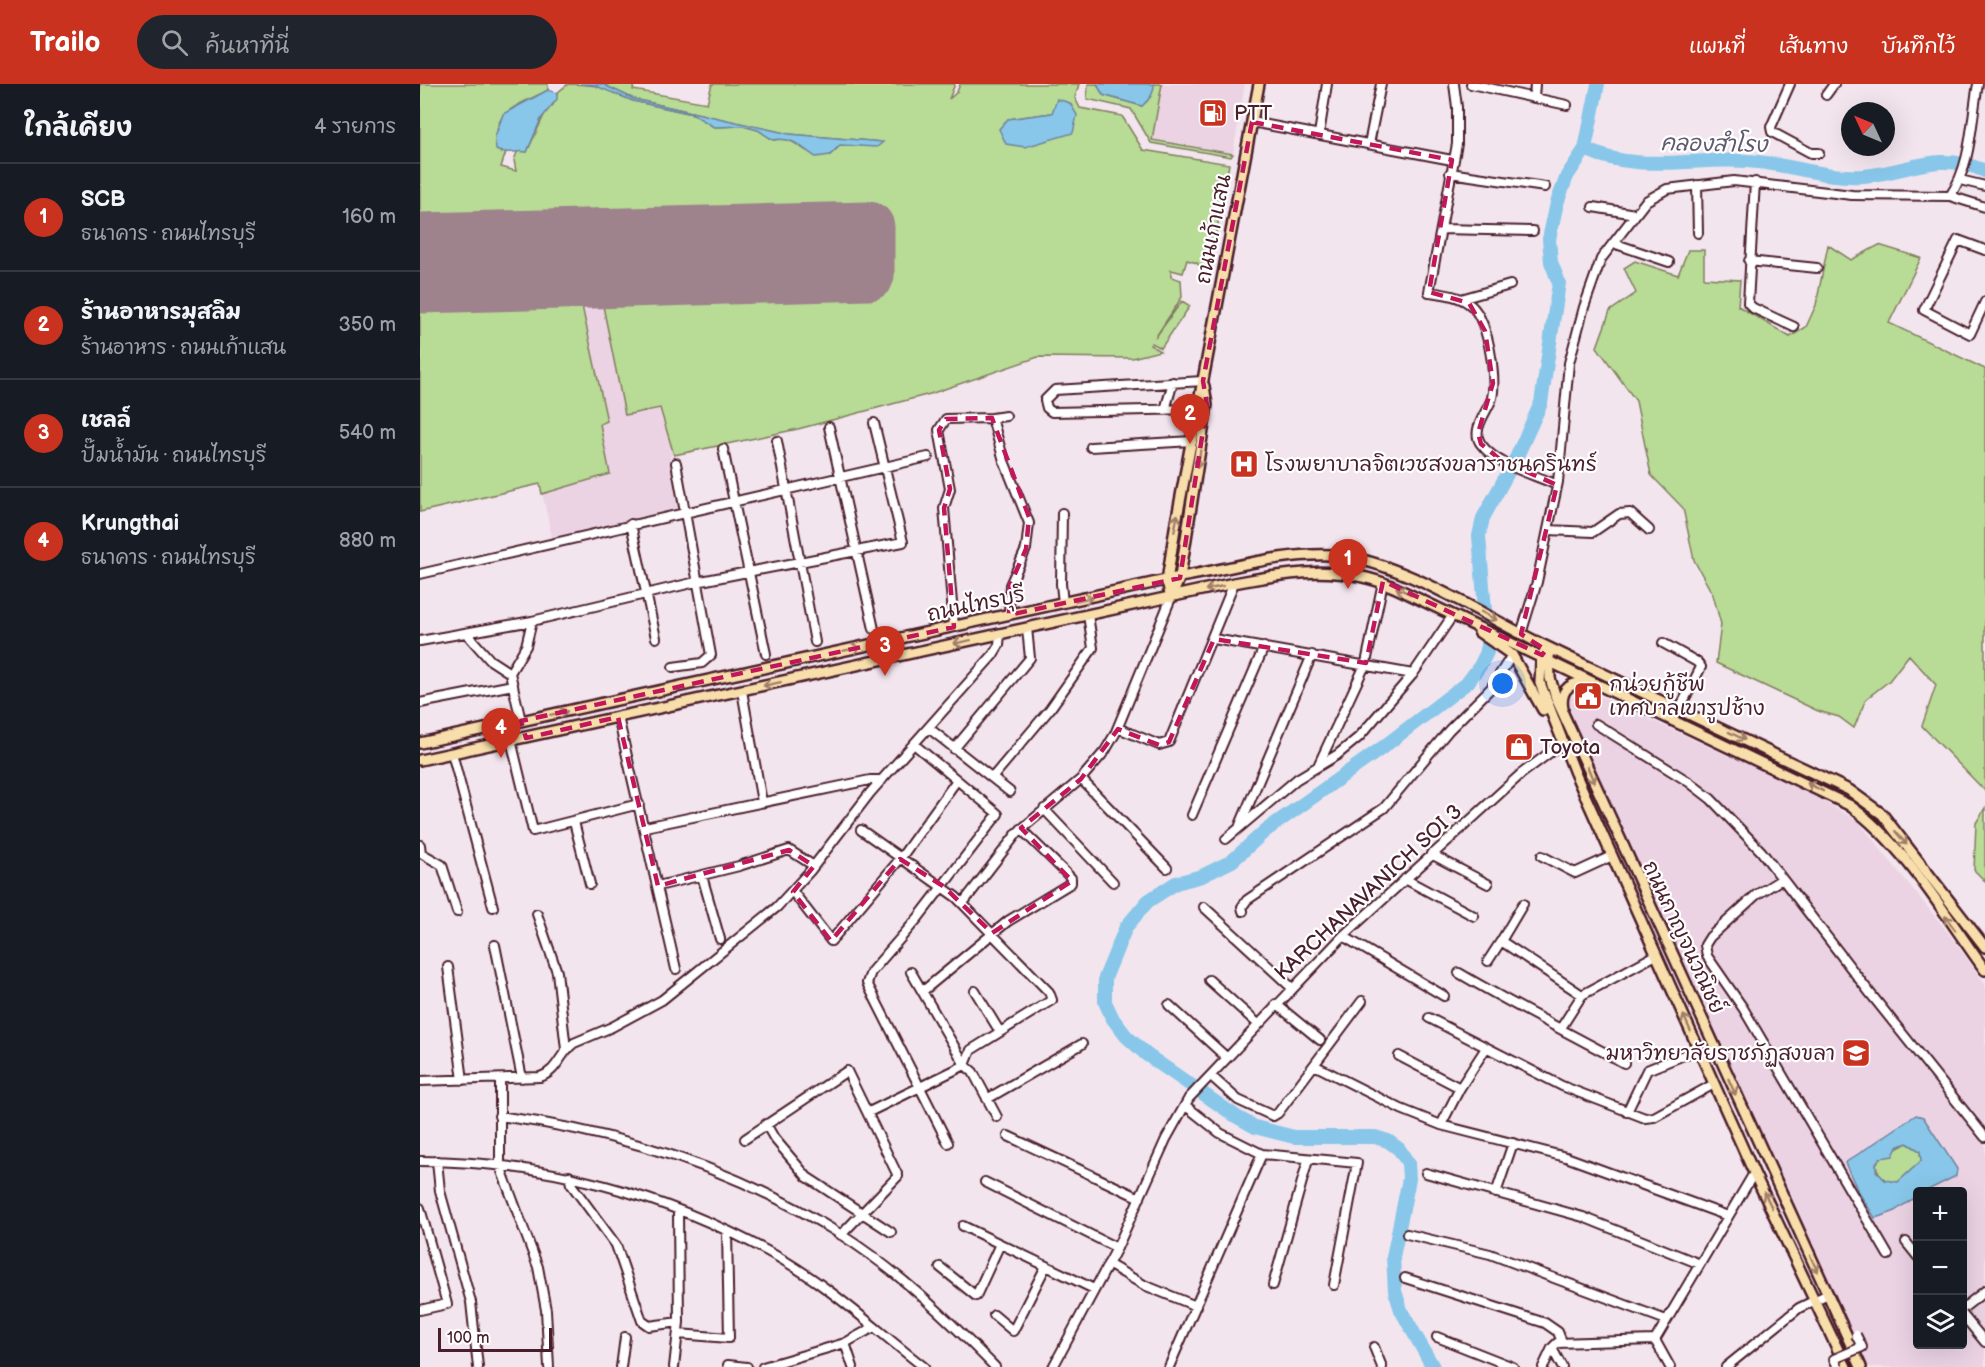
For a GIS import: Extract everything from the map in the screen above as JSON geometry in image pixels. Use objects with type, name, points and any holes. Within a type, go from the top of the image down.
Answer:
[{"type":"main road","name":"ถนนเก้าแสน","points":[[1167,581],[1197,409],[1259,84]]},
{"type":"main road","name":"ถนนเก้าแสน","points":[[1171,598],[1180,577],[1207,405],[1203,381]]},
{"type":"main road","name":"ถนนไทรบุรี","points":[[420,743],[1180,577],[1281,558],[1334,555],[1383,566],[1464,603],[1534,641],[1547,653]]},
{"type":"main road","name":"ถนนไทรบุรี","points":[[420,760],[1234,583],[1314,570],[1344,572],[1383,582],[1502,641],[1547,653]]},
{"type":"main road","points":[[1167,581],[1171,598]]},
{"type":"main road","points":[[1502,641],[1527,677],[1575,773]]},
{"type":"main road","points":[[1547,653],[1680,708],[1849,790],[1882,814],[1985,948]]},
{"type":"main road","points":[[1547,653],[1658,712],[1849,805],[1870,820],[1896,849],[1985,970]]},
{"type":"main road","name":"ถนนกาญจนวณิชย์","points":[[1547,653],[1550,678],[1567,722],[1861,1367]]},
{"type":"main road","name":"ถนนกาญจนวณิชย์","points":[[1547,653],[1539,672],[1545,700],[1575,773],[1754,1173],[1846,1367]]},
{"type":"main road","points":[[1567,722],[1563,696],[1570,685],[1580,682],[1658,712]]},
{"type":"main road","points":[[521,721],[526,738]]},
{"type":"street","points":[[1319,134],[1328,84]]},
{"type":"street","points":[[1369,144],[1381,84]]},
{"type":"street","points":[[1454,84],[1458,128],[1429,292],[1461,299],[1474,308],[1485,331],[1492,366],[1492,398],[1479,427],[1478,440],[1502,461],[1557,485]]},
{"type":"street","points":[[1471,84],[1567,105]]},
{"type":"street","points":[[1534,98],[1535,84]]},
{"type":"street","points":[[1790,84],[1771,127],[1772,132],[1811,153],[1819,153]]},
{"type":"street","points":[[1826,95],[1834,84]]},
{"type":"street","points":[[1950,196],[1960,177],[1968,150],[1978,84]]},
{"type":"street","points":[[1252,122],[1452,160]]},
{"type":"street","points":[[1450,173],[1545,187]]},
{"type":"street","points":[[1960,177],[1985,186]]},
{"type":"street","points":[[1518,632],[1537,582],[1557,485],[1572,349],[1595,271],[1635,214],[1659,191],[1734,181],[1755,182],[1852,195],[1933,198],[1950,196],[1985,207]]},
{"type":"street","points":[[1755,182],[1748,303],[1753,308],[1794,327]]},
{"type":"street","points":[[1697,186],[1698,233]]},
{"type":"street","points":[[1593,207],[1635,214]]},
{"type":"street","points":[[1441,229],[1533,231]]},
{"type":"street","points":[[1985,250],[1958,240],[1924,310],[1970,334],[1985,302]]},
{"type":"street","points":[[1613,243],[1669,262]]},
{"type":"street","points":[[1749,261],[1817,268]]},
{"type":"street","points":[[1461,299],[1510,285]]},
{"type":"street","points":[[1197,409],[1052,412],[1045,406],[1045,400],[1055,390],[1203,381]]},
{"type":"street","points":[[1165,410],[1173,382]]},
{"type":"street","points":[[954,627],[944,508],[950,489],[939,430],[946,419],[1006,416]]},
{"type":"street","points":[[992,418],[1004,461],[1029,524],[1026,549],[1010,585],[1009,615]]},
{"type":"street","points":[[420,641],[447,634],[467,634],[532,621],[696,582],[903,542],[874,423]]},
{"type":"street","points":[[829,427],[874,629]]},
{"type":"street","points":[[777,441],[815,642]]},
{"type":"street","points":[[1091,447],[1192,441]]},
{"type":"street","points":[[723,449],[736,502],[766,654]]},
{"type":"street","points":[[420,574],[928,457]]},
{"type":"street","points":[[673,667],[702,663],[711,655],[676,463]]},
{"type":"street","points":[[1062,513],[1063,603]]},
{"type":"street","points":[[1548,530],[1593,532],[1619,514],[1630,513],[1649,530]]},
{"type":"street","points":[[631,524],[656,638]]},
{"type":"street","points":[[1318,766],[1366,663],[1383,582]]},
{"type":"street","points":[[1118,728],[1159,745],[1169,742],[1214,639],[1234,583]]},
{"type":"street","points":[[963,903],[1022,828],[1081,779],[1106,751],[1118,728],[1171,598]]},
{"type":"street","points":[[992,778],[1050,710],[1093,648],[1088,615]]},
{"type":"street","points":[[1226,839],[1297,778],[1359,737],[1413,674],[1455,616]]},
{"type":"street","points":[[510,673],[526,646],[532,621]]},
{"type":"street","points":[[954,749],[1030,658],[1027,628]]},
{"type":"street","points":[[467,634],[490,660],[510,673],[521,721]]},
{"type":"street","points":[[420,1081],[522,1078],[549,1074],[566,1048],[662,1000],[793,892],[882,780],[930,729],[993,655],[999,645],[1000,634]]},
{"type":"street","points":[[1214,639],[1366,663],[1413,674]]},
{"type":"street","points":[[1663,644],[1697,662],[1701,667],[1680,708]]},
{"type":"street","points":[[1192,815],[1264,647]]},
{"type":"street","points":[[1239,826],[1312,655]]},
{"type":"street","points":[[1243,911],[1242,907],[1247,900],[1384,808],[1449,730],[1491,688],[1512,655]]},
{"type":"street","points":[[420,704],[513,684]]},
{"type":"street","points":[[742,691],[762,802]]},
{"type":"street","points":[[618,717],[676,969]]},
{"type":"street","points":[[1596,724],[1689,782],[1711,800],[1761,851],[1985,1137]]},
{"type":"street","points":[[930,729],[1010,792]]},
{"type":"street","points":[[511,740],[533,831],[639,804]]},
{"type":"street","points":[[915,745],[998,814],[943,886],[871,972],[867,982],[948,1143]]},
{"type":"street","name":"KARCHANAVANICH SOI 3","points":[[1053,1367],[1117,1248],[1166,1139],[1187,1102],[1276,1004],[1343,936],[1521,774],[1560,745]]},
{"type":"street","points":[[452,753],[493,907]]},
{"type":"street","points":[[1081,779],[1167,868]]},
{"type":"street","points":[[645,827],[870,780],[882,780]]},
{"type":"street","points":[[793,892],[831,941],[900,859],[957,780]]},
{"type":"street","points":[[1044,809],[1113,882]]},
{"type":"street","points":[[574,822],[590,884]]},
{"type":"street","points":[[923,991],[992,933],[1072,881],[1022,828]]},
{"type":"street","points":[[861,831],[943,886],[963,903],[1053,996],[1048,1004],[971,1050],[965,1065],[869,1112]]},
{"type":"street","points":[[420,845],[421,853],[442,865],[457,912]]},
{"type":"street","points":[[658,886],[702,876],[789,850],[814,866]]},
{"type":"street","points":[[1431,854],[1488,884]]},
{"type":"street","points":[[1542,856],[1575,873],[1612,856]]},
{"type":"street","points":[[702,876],[720,939]]},
{"type":"street","points":[[1405,879],[1474,916]]},
{"type":"street","points":[[1782,879],[1756,896],[1710,937],[1705,945],[1707,956],[1743,1008],[1888,1255]]},
{"type":"street","points":[[1488,961],[1523,904]]},
{"type":"street","points":[[1204,907],[1292,988]]},
{"type":"street","points":[[537,914],[557,972],[566,1048]]},
{"type":"street","points":[[1343,936],[1444,996]]},
{"type":"street","points":[[1501,941],[1582,995]]},
{"type":"street","points":[[495,945],[522,1078]]},
{"type":"street","points":[[1561,1028],[1582,995],[1656,955]]},
{"type":"street","points":[[448,967],[463,1080]]},
{"type":"street","points":[[911,972],[965,1065],[970,1067],[997,1117]]},
{"type":"street","points":[[1459,973],[1525,1012],[1561,1028],[1624,1063]]},
{"type":"street","points":[[1209,980],[1258,1024]]},
{"type":"street","points":[[975,991],[1000,1032]]},
{"type":"street","points":[[1210,1076],[1238,1100],[1273,1116],[1278,1113],[1316,1066],[1362,1001]]},
{"type":"street","points":[[1276,1004],[1320,1040]]},
{"type":"street","points":[[1170,1005],[1226,1058]]},
{"type":"street","points":[[1430,1018],[1562,1086],[1645,1118],[1654,1117],[1714,1084]]},
{"type":"street","points":[[987,1099],[1083,1044]]},
{"type":"street","points":[[1441,1125],[1460,1088],[1486,1048]]},
{"type":"street","points":[[1627,1112],[1647,1071],[1689,1053]]},
{"type":"street","points":[[1399,1056],[1460,1088]]},
{"type":"street","points":[[1316,1066],[1401,1109],[1441,1125],[1577,1161],[1728,1216]]},
{"type":"street","points":[[745,1139],[847,1071],[869,1112],[898,1176],[841,1235]]},
{"type":"street","points":[[500,1078],[500,1166],[538,1267],[546,1310],[549,1367]]},
{"type":"street","points":[[1187,1102],[1220,1133],[1262,1154],[1357,1163],[1334,1285]]},
{"type":"street","points":[[499,1116],[596,1134],[697,1162],[767,1193],[841,1235],[902,1280],[995,1367]]},
{"type":"street","points":[[766,1124],[774,1138],[807,1176],[891,1232]]},
{"type":"street","points":[[1008,1136],[1140,1198]]},
{"type":"street","points":[[1496,1193],[1513,1143]]},
{"type":"street","points":[[1170,1367],[1262,1154]]},
{"type":"street","points":[[1273,1285],[1308,1160]]},
{"type":"street","points":[[420,1161],[500,1166],[590,1180],[678,1211],[779,1258],[874,1327],[919,1366]]},
{"type":"street","points":[[437,1161],[440,1191],[471,1302],[478,1367]]},
{"type":"street","points":[[1426,1173],[1583,1217],[1700,1264]]},
{"type":"street","points":[[1655,1340],[1754,1173]]},
{"type":"street","points":[[569,1176],[571,1184],[616,1245],[642,1321],[649,1326],[679,1322]]},
{"type":"street","points":[[985,1182],[1117,1248]]},
{"type":"street","points":[[420,1208],[447,1304],[420,1310]]},
{"type":"street","points":[[674,1367],[679,1322],[678,1211]]},
{"type":"street","points":[[963,1226],[1094,1289]]},
{"type":"street","points":[[678,1334],[729,1338],[727,1232]]},
{"type":"street","points":[[1407,1234],[1490,1254],[1666,1320]]},
{"type":"street","points":[[1906,1242],[1913,1252]]},
{"type":"street","points":[[940,1267],[976,1296],[1000,1244]]},
{"type":"street","points":[[1108,1264],[1144,1285],[1196,1306]]},
{"type":"street","points":[[994,1315],[1013,1331],[1046,1266]]},
{"type":"street","points":[[1406,1278],[1545,1323],[1558,1332],[1562,1342]]},
{"type":"street","points":[[1967,1305],[1985,1291]]},
{"type":"street","points":[[1726,1367],[1798,1308],[1828,1294]]},
{"type":"street","points":[[1967,1320],[1985,1341]]},
{"type":"street","points":[[763,1367],[845,1343],[874,1327]]},
{"type":"street","points":[[1838,1367],[1834,1359],[1862,1347],[1856,1335]]},
{"type":"street","points":[[621,1367],[625,1337]]},
{"type":"street","points":[[1437,1337],[1513,1367]]},
{"type":"street","points":[[1543,1367],[1552,1348],[1562,1342],[1655,1340]]},
{"type":"street","points":[[1655,1340],[1670,1367]]},
{"type":"street","points":[[845,1343],[853,1367]]},
{"type":"street","points":[[1374,1347],[1382,1367]]},
{"type":"street","points":[[1552,1348],[1562,1367]]},
{"type":"street","points":[[728,1365],[747,1367]]},
{"type":"highlighted area","points":[[1252,122],[1452,160],[1429,292],[1469,303],[1485,331],[1493,383],[1478,433],[1481,444],[1502,461],[1557,485],[1521,634],[1546,650],[1542,655],[1383,581],[1366,663],[1214,639],[1169,742],[1159,745],[1118,729],[1081,779],[1021,828],[1072,881],[992,933],[943,886],[900,859],[831,941],[793,892],[814,866],[789,850],[658,886],[618,717],[526,738],[521,721],[954,627],[944,508],[950,489],[939,430],[946,419],[992,418],[1029,517],[1026,549],[1010,585],[1009,615],[1180,578],[1207,405],[1203,381]]},
{"type":"shaded area","points":[[1162,84],[1245,84],[1233,154],[1151,140]]},
{"type":"shaded area","points":[[942,204],[798,429],[670,456],[678,508],[552,537],[540,484],[420,512],[420,219]]},
{"type":"shaded area","name":"มหาวิทยาลัยราชภัฏสงขลา","points":[[1582,688],[1805,791],[1858,821],[1950,935],[1985,984],[1985,1367],[1867,1367],[1570,712],[1569,699]]},
{"type":"green space","points":[[420,84],[548,84],[548,90],[516,106],[501,119],[497,139],[501,153],[506,152],[501,167],[516,171],[514,160],[518,150],[527,152],[546,111],[553,105],[557,93],[568,84],[596,85],[633,101],[693,114],[714,127],[743,126],[758,130],[773,140],[787,140],[808,151],[830,155],[840,146],[882,142],[789,134],[634,99],[602,84],[634,84],[633,90],[707,103],[712,84],[955,84],[949,99],[957,92],[960,84],[1079,84],[1075,98],[1080,108],[1122,116],[1143,150],[1229,164],[1211,261],[1203,271],[1197,263],[1187,260],[1183,273],[1171,270],[1171,277],[1181,280],[1182,297],[1155,338],[1182,301],[1190,306],[1161,348],[1152,343],[1150,345],[1160,351],[1132,358],[1038,357],[930,394],[798,429],[674,455],[660,408],[625,415],[601,296],[603,291],[873,281],[874,222],[420,234]],"holes":[[[1052,113],[1025,147],[1008,119]]]},
{"type":"green space","points":[[1088,84],[1097,84],[1103,95],[1142,106],[1154,84],[1162,84],[1152,140],[1233,154],[1231,157],[1151,143],[1131,109],[1087,99]]},
{"type":"green space","points":[[1828,245],[1851,260],[1879,245],[1921,258],[1889,323],[1985,369],[1985,791],[1922,726],[1936,685],[1909,655],[1889,681],[1866,699],[1854,728],[1839,717],[1818,711],[1716,663],[1721,624],[1713,595],[1694,560],[1683,508],[1651,475],[1636,401],[1597,347],[1610,311],[1636,293],[1624,268],[1635,261],[1678,275],[1688,250],[1704,250],[1704,278],[1740,280],[1738,306],[1790,337],[1806,327],[1816,305]]},
{"type":"green space","points":[[574,292],[580,297],[607,421],[600,424],[610,474],[542,494],[540,484],[420,512],[420,296]]},
{"type":"green space","points":[[1985,808],[1985,881],[1974,870],[1976,823]]},
{"type":"green space","points":[[1907,1143],[1920,1151],[1921,1161],[1898,1182],[1889,1182],[1880,1175],[1876,1164],[1880,1158]]},
{"type":"water","points":[[580,84],[602,84],[634,99],[789,134],[883,142],[877,147],[840,145],[830,155],[816,157],[791,141],[773,140],[758,130],[743,126],[714,127],[693,114],[633,101],[596,86]]},
{"type":"water","points":[[1097,84],[1154,84],[1151,96],[1142,106],[1103,95]]},
{"type":"water","points":[[548,90],[557,93],[557,99],[541,119],[527,152],[496,150],[495,137],[503,114]]},
{"type":"water","points":[[1057,99],[1070,103],[1077,115],[1073,133],[1025,147],[1006,144],[999,129],[1008,119],[1052,113]]},
{"type":"water","points":[[1916,1115],[1923,1117],[1957,1169],[1956,1176],[1934,1187],[1913,1187],[1913,1199],[1893,1212],[1875,1218],[1859,1193],[1845,1163]],"holes":[[[1907,1143],[1920,1151],[1921,1161],[1898,1182],[1885,1180],[1876,1171],[1876,1163],[1880,1158],[1893,1156],[1897,1147]]]},
{"type":"waterway","points":[[1433,1367],[1401,1310],[1395,1291],[1393,1257],[1409,1179],[1408,1163],[1399,1149],[1388,1141],[1375,1137],[1294,1137],[1255,1127],[1237,1117],[1147,1055],[1126,1036],[1113,1019],[1105,1002],[1105,978],[1126,927],[1148,901],[1176,883],[1202,876],[1232,861],[1265,831],[1382,748],[1468,682],[1480,666],[1487,652],[1487,635],[1479,536],[1483,518],[1517,456],[1541,403],[1559,283],[1551,262],[1549,239],[1557,203],[1567,176],[1585,149],[1598,84]]},
{"type":"waterway","name":"คลองสำโรง","points":[[1585,149],[1605,157],[1625,161],[1645,163],[1726,160],[1762,162],[1849,176],[1880,174],[1938,162],[1968,165],[1985,171]]},
{"type":"runway","points":[[420,238],[869,227],[869,275],[420,288]]},
{"type":"place","name":"PTT","points":[[1213,113]]},
{"type":"place","name":"ร้านอาหารมุสลิม","points":[[1190,444]]},
{"type":"place","name":"โรงพยาบาลจิตเวชสงขลาราชนครินทร์","points":[[1244,464]]},
{"type":"place","name":"SCB","points":[[1348,589]]},
{"type":"place","name":"เชลล์","points":[[885,676]]},
{"type":"place","name":"กน่วยกู้ชีพ เทศบาลเขารูปช้าง","points":[[1588,696]]},
{"type":"place","name":"Toyota","points":[[1519,747]]},
{"type":"place","name":"Krungthai","points":[[501,758]]},
{"type":"place","name":"มหาวิทยาลัยราชภัฏสงขลา","points":[[1856,1053]]}]
